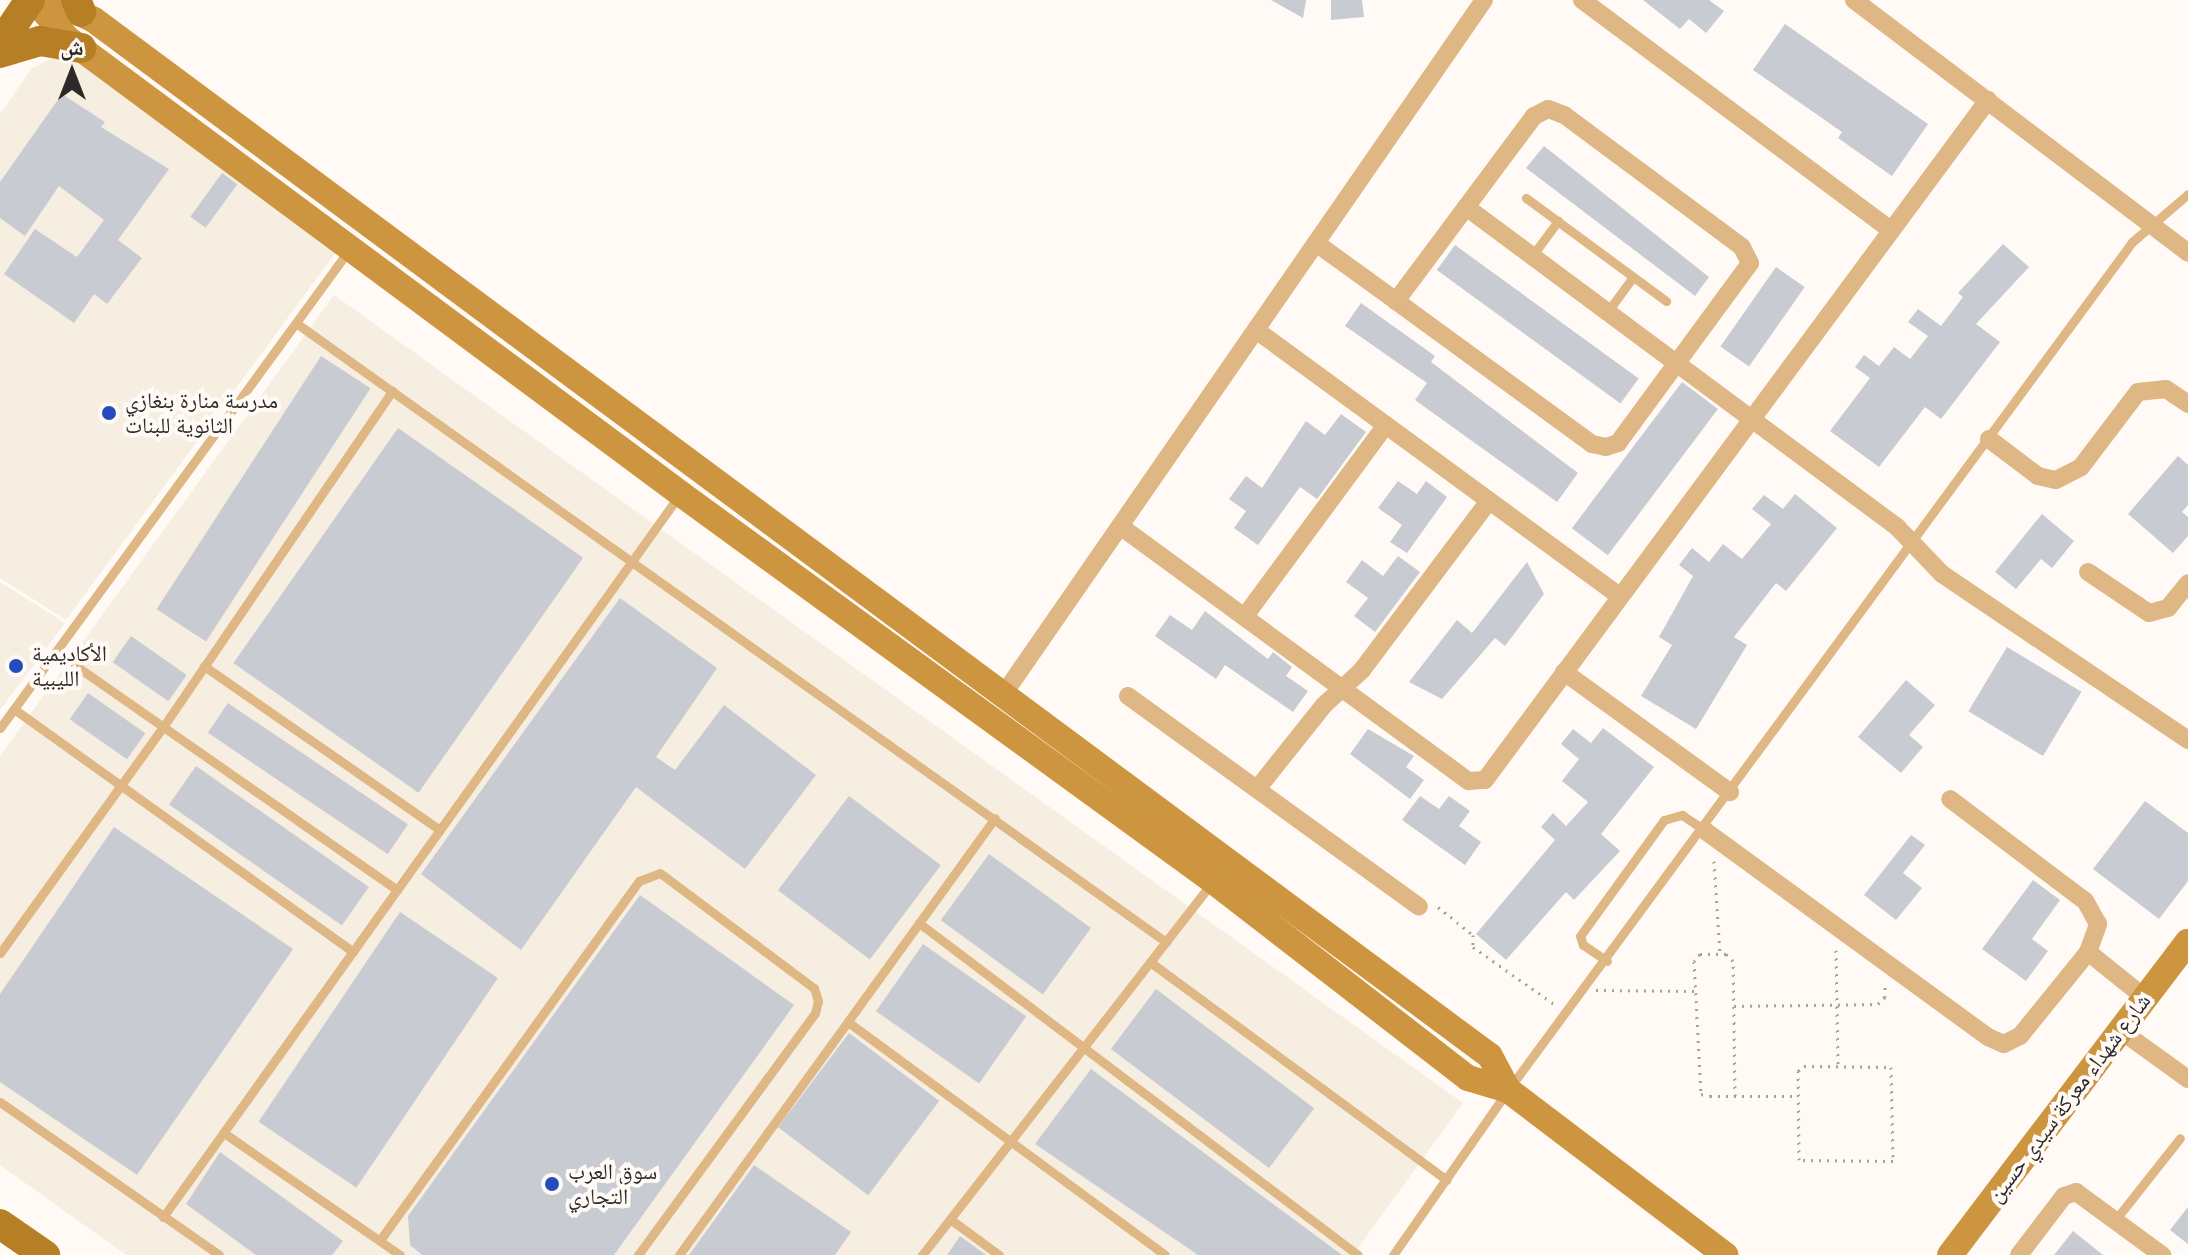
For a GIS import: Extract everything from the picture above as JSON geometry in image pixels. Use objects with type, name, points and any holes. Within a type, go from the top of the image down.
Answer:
[{"type":"main road","points":[[0,44],[32,0],[81,48],[681,494],[1213,881],[1468,1078],[1508,1090],[1725,1255]]},
{"type":"main road","points":[[43,0],[79,6],[1490,1056],[1508,1090]]},
{"type":"main road","points":[[0,53],[40,41],[81,48]]},
{"type":"main road","name":"شارع شهداء معركة سيدي حسين","points":[[1950,1255],[2188,942]]},
{"type":"main road","points":[[0,1224],[45,1255]]},
{"type":"street","points":[[1003,695],[1484,0]]},
{"type":"street","points":[[1582,0],[1891,230]]},
{"type":"street","points":[[1854,0],[2188,253]]},
{"type":"street","points":[[1120,526],[1469,781],[1480,782],[1988,100]]},
{"type":"street","points":[[1316,243],[1396,301],[1599,447],[1618,443],[1746,274],[1749,257],[1564,115],[1548,109],[1534,116],[1396,301]]},
{"type":"street","points":[[1466,207],[1912,541],[1942,574],[2188,740]]},
{"type":"street","points":[[1256,330],[1619,596]]},
{"type":"street","points":[[1989,439],[2038,476],[2056,480],[2081,467],[2138,392],[2166,389],[2188,404]]},
{"type":"street","points":[[1245,616],[1386,425]]},
{"type":"street","points":[[1257,789],[1343,686],[1362,670],[1489,501]]},
{"type":"street","points":[[2088,572],[2149,613],[2168,608],[2187,587]]},
{"type":"street","points":[[1564,672],[1730,792]]},
{"type":"street","points":[[1128,696],[1419,907]]},
{"type":"street","points":[[1708,833],[1886,963],[2004,1044],[2020,1036],[2088,952],[2098,933],[2091,907],[1950,799]]},
{"type":"street","points":[[2088,952],[2145,998]]},
{"type":"street","points":[[2120,1030],[2188,1079]]},
{"type":"street","points":[[2019,1255],[2068,1194],[2084,1195],[2162,1255]]},
{"type":"lane","points":[[1393,1255],[1508,1090],[1708,833],[1730,792],[1912,541],[2149,224],[2188,194]]},
{"type":"lane","points":[[1526,198],[1666,301]]},
{"type":"lane","points":[[1532,256],[1558,221]]},
{"type":"lane","points":[[0,728],[351,247]]},
{"type":"lane","points":[[1608,311],[1633,277]]},
{"type":"lane","points":[[296,323],[1166,942]]},
{"type":"lane","points":[[0,953],[163,727],[392,391]]},
{"type":"lane","points":[[163,1217],[681,494]]},
{"type":"lane","points":[[56,652],[397,890]]},
{"type":"lane","points":[[204,666],[440,830]]},
{"type":"lane","points":[[14,709],[353,952]]},
{"type":"lane","points":[[1607,961],[1583,945],[1580,936],[1664,820],[1682,815],[1708,833]]},
{"type":"lane","points":[[679,1255],[995,818]]},
{"type":"lane","points":[[380,1240],[639,881],[660,873],[814,988],[818,1001],[815,1013],[638,1255]]},
{"type":"lane","points":[[922,1255],[1213,881]]},
{"type":"lane","points":[[919,923],[1082,1050],[1358,1255]]},
{"type":"lane","points":[[1150,962],[1447,1180]]},
{"type":"lane","points":[[848,1022],[1165,1255]]},
{"type":"lane","points":[[0,1102],[219,1255]]},
{"type":"lane","points":[[224,1133],[400,1255]]},
{"type":"lane","points":[[2116,1219],[2180,1138]]},
{"type":"lane","points":[[950,1219],[999,1255]]},
{"type":"path","points":[[1708,833],[1720,954]]},
{"type":"path","points":[[1419,907],[1438,907],[1473,935],[1473,947],[1567,1013]]},
{"type":"path","points":[[1835,926],[1838,1066]]},
{"type":"path","points":[[1735,1096],[1733,961],[1720,954],[1695,958],[1699,1090],[1705,1096],[1735,1096],[1798,1096]]},
{"type":"path","points":[[1734,1006],[1881,1003],[1886,963]]},
{"type":"path","points":[[1585,990],[1695,991]]},
{"type":"path","points":[[1838,1066],[1893,1069],[1893,1161],[1802,1161],[1798,1096],[1801,1067],[1838,1066]]},
{"type":"shaded area","name":"مدرسة منارة بنغازي الثانوية للبنات","points":[[55,57],[85,62],[339,248],[66,620],[0,578],[0,114],[32,68]]},
{"type":"shaded area","points":[[334,295],[1463,1103],[1353,1255],[126,1255],[0,1165],[0,756]]},
{"type":"shaded area","name":"الأكاديمية الليبية","points":[[0,582],[65,623],[0,710]]},
{"type":"building","points":[[1271,0],[1306,0],[1303,18]]},
{"type":"building","points":[[1331,0],[1362,0],[1364,17],[1331,20]]},
{"type":"building","points":[[1643,0],[1709,0],[1724,11],[1706,33],[1689,19],[1680,29]]},
{"type":"building","points":[[1785,24],[1928,124],[1892,176],[1838,138],[1842,132],[1753,70]]},
{"type":"building","points":[[62,94],[105,122],[101,127],[169,169],[118,240],[142,258],[107,304],[94,294],[74,323],[4,274],[35,229],[77,257],[104,220],[59,186],[25,236],[0,218],[0,182]]},
{"type":"building","points":[[1544,146],[1709,277],[1695,296],[1526,168]]},
{"type":"building","points":[[222,173],[237,184],[206,228],[190,217]]},
{"type":"building","points":[[2003,244],[2029,267],[1976,324],[2000,342],[1941,419],[1925,407],[1879,467],[1830,431],[1870,378],[1855,367],[1864,355],[1879,366],[1894,347],[1910,359],[1928,336],[1908,322],[1918,309],[1941,326],[1963,297],[1958,293]]},
{"type":"building","points":[[1455,245],[1639,378],[1620,404],[1437,270]]},
{"type":"building","points":[[1776,267],[1805,287],[1749,367],[1720,346]]},
{"type":"building","points":[[1361,303],[1435,356],[1431,362],[1578,473],[1557,502],[1415,400],[1427,383],[1345,326]]},
{"type":"building","points":[[321,356],[370,388],[206,641],[157,609]]},
{"type":"building","points":[[1682,382],[1718,409],[1608,555],[1572,528]]},
{"type":"building","points":[[1341,414],[1366,432],[1317,499],[1300,487],[1258,545],[1234,528],[1246,511],[1229,499],[1246,476],[1262,488],[1306,421],[1325,435]]},
{"type":"building","points":[[398,428],[583,558],[419,793],[233,663]]},
{"type":"building","points":[[2178,456],[2188,465],[2188,505],[2182,512],[2188,517],[2188,536],[2173,553],[2128,514]]},
{"type":"building","points":[[1398,481],[1417,494],[1426,481],[1447,497],[1407,553],[1390,542],[1402,525],[1378,508]]},
{"type":"building","points":[[1795,494],[1837,528],[1786,591],[1776,583],[1734,637],[1747,645],[1696,729],[1641,696],[1672,645],[1659,637],[1693,576],[1679,565],[1692,548],[1709,562],[1723,544],[1742,559],[1771,524],[1752,509],[1764,495],[1783,509]]},
{"type":"building","points":[[2042,514],[2074,541],[2052,568],[2041,559],[2016,589],[1995,572]]},
{"type":"building","points":[[1398,556],[1420,572],[1375,632],[1354,616],[1368,598],[1346,582],[1362,560],[1383,576]]},
{"type":"building","points":[[1527,562],[1544,594],[1505,646],[1495,638],[1442,699],[1409,682],[1457,620],[1472,633]]},
{"type":"building","points":[[620,598],[717,668],[656,757],[675,770],[724,705],[816,775],[745,869],[636,787],[521,950],[421,874]]},
{"type":"building","points":[[1205,611],[1268,659],[1273,652],[1292,667],[1286,676],[1308,691],[1293,712],[1225,665],[1216,679],[1155,636],[1170,615],[1192,630]]},
{"type":"building","points":[[131,636],[187,675],[168,701],[113,662]]},
{"type":"building","points":[[2007,647],[2082,692],[2043,756],[1968,711]]},
{"type":"building","points":[[1906,680],[1935,705],[1909,735],[1923,747],[1901,773],[1858,737]]},
{"type":"building","points":[[88,693],[145,733],[127,759],[70,719]]},
{"type":"building","points":[[228,703],[408,824],[388,854],[208,733]]},
{"type":"building","points":[[1603,728],[1654,767],[1601,834],[1620,851],[1574,900],[1566,892],[1506,960],[1476,934],[1555,840],[1541,827],[1553,813],[1566,826],[1588,802],[1562,781],[1579,759],[1561,744],[1573,729],[1591,743]]},
{"type":"building","points":[[1368,729],[1414,756],[1406,767],[1424,780],[1410,799],[1350,754]]},
{"type":"building","points":[[196,766],[369,887],[342,926],[169,805]]},
{"type":"building","points":[[849,796],[941,865],[870,959],[778,890]]},
{"type":"building","points":[[1420,796],[1439,809],[1449,796],[1470,811],[1459,826],[1481,842],[1465,865],[1402,820]]},
{"type":"building","points":[[2145,801],[2188,833],[2188,881],[2159,919],[2093,869]]},
{"type":"building","points":[[114,827],[293,949],[137,1175],[0,1082],[0,994]]},
{"type":"building","points":[[1911,835],[1925,845],[1903,873],[1922,888],[1896,920],[1864,895]]},
{"type":"building","points":[[989,854],[1091,928],[1043,994],[941,920]]},
{"type":"building","points":[[2033,880],[2060,900],[2032,939],[2048,951],[2026,981],[1982,949]]},
{"type":"building","points":[[640,895],[794,1005],[614,1255],[422,1255],[410,1245],[408,1216]]},
{"type":"building","points":[[400,912],[498,978],[356,1188],[259,1122]]},
{"type":"building","points":[[923,944],[1026,1016],[979,1083],[876,1011]]},
{"type":"building","points":[[1156,989],[1314,1108],[1269,1168],[1111,1049]]},
{"type":"building","points":[[849,1033],[939,1101],[868,1195],[778,1127]]},
{"type":"building","points":[[1091,1069],[1342,1255],[1198,1255],[1035,1144]]},
{"type":"building","points":[[220,1152],[343,1241],[332,1255],[256,1255],[186,1204]]},
{"type":"building","points":[[754,1165],[851,1232],[835,1255],[689,1255]]},
{"type":"building","points":[[2188,1207],[2188,1244],[2170,1230]]},
{"type":"building","points":[[2073,1231],[2103,1255],[2054,1255]]},
{"type":"building","points":[[960,1236],[986,1255],[947,1255]]},
{"type":"place","name":"مدرسة منارة بنغازي الثانوية للبنات","points":[[109,413]]},
{"type":"place","name":"الأكاديمية الليبية","points":[[16,666]]},
{"type":"place","name":"سوق العرب التجاري","points":[[552,1184]]}]
